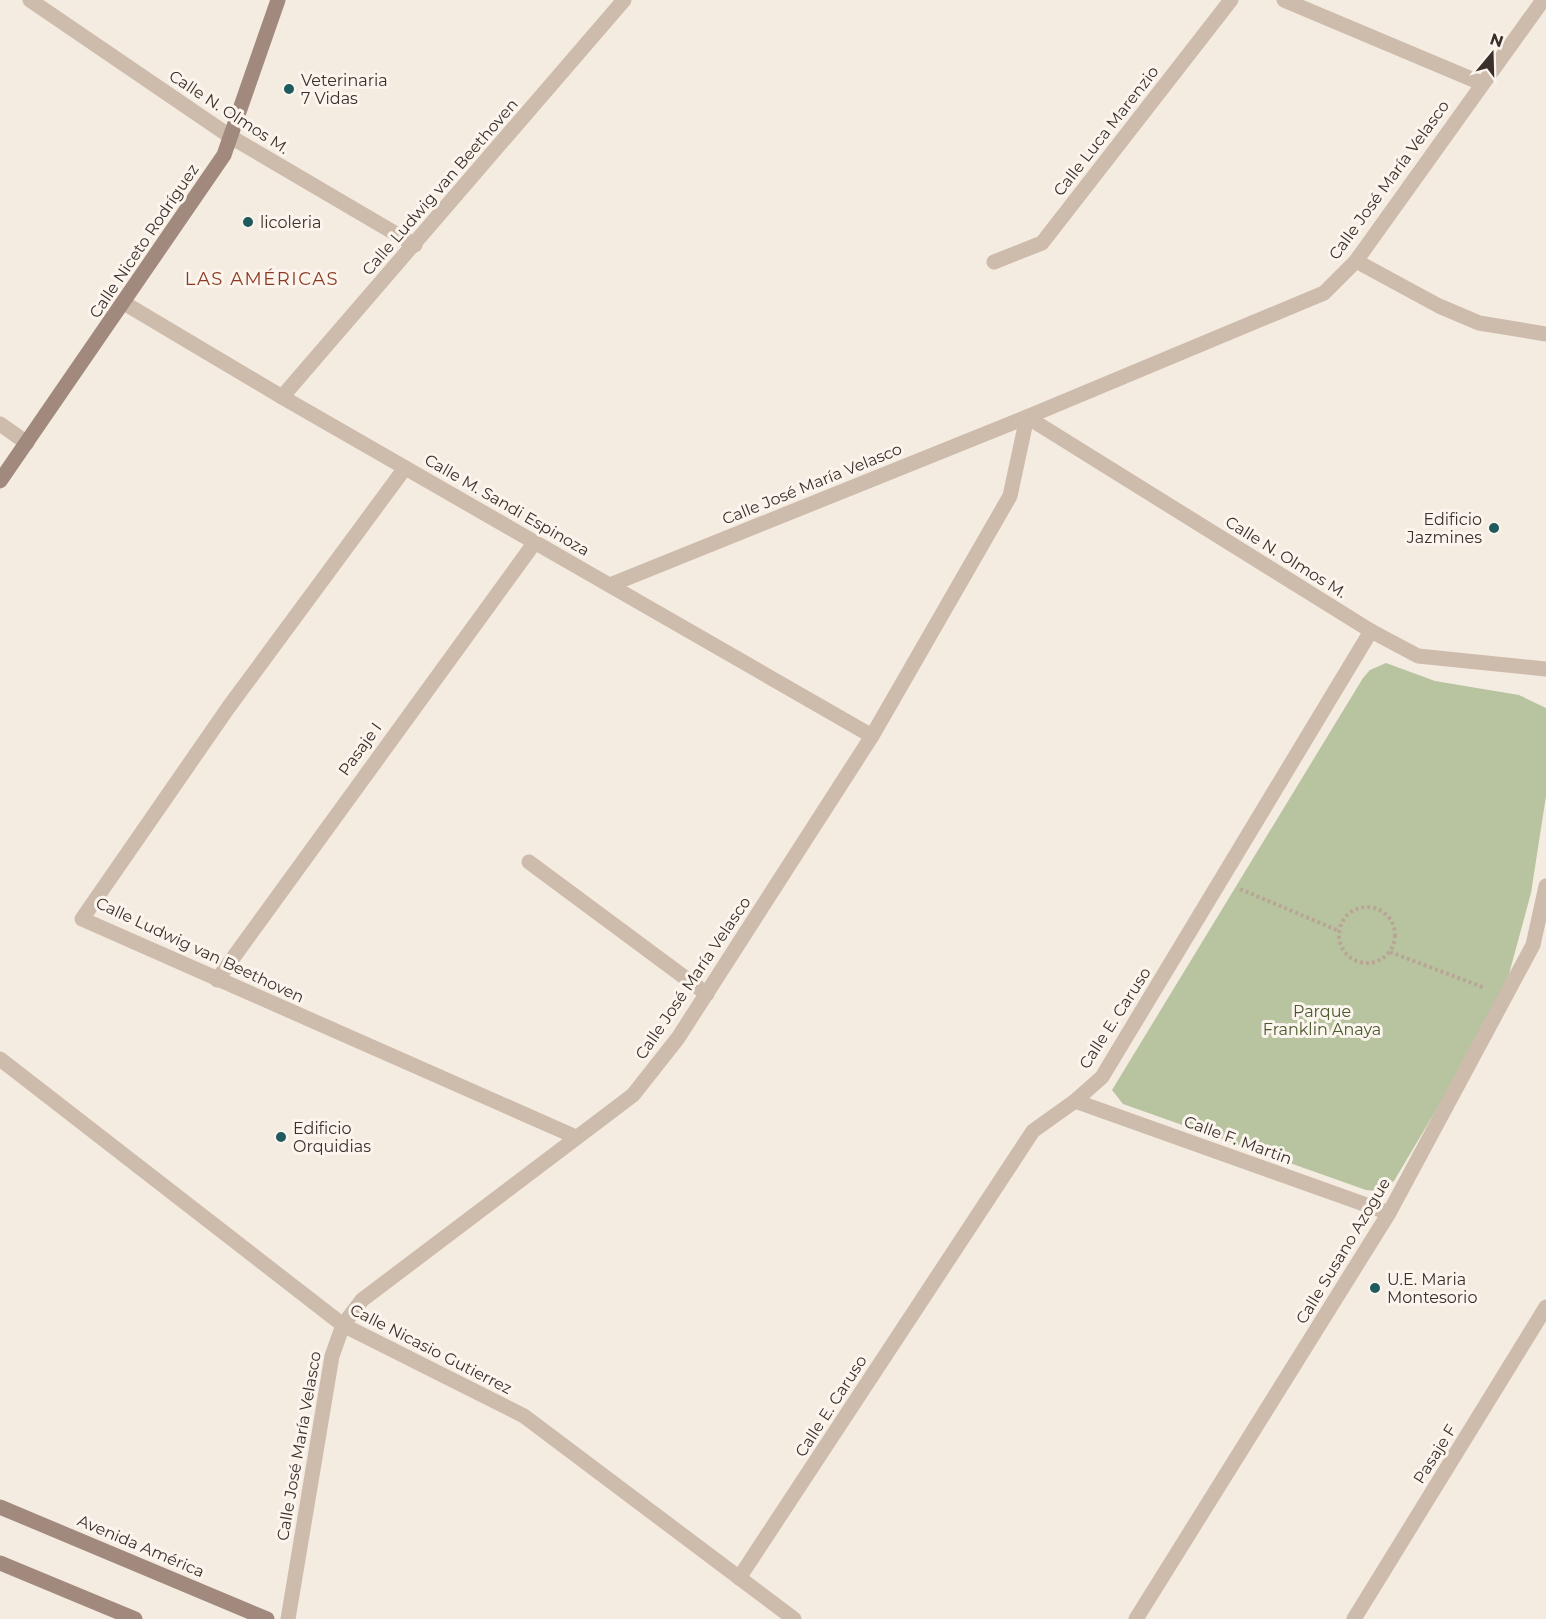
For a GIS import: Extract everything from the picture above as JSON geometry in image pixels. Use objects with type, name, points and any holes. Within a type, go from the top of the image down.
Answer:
[{"type":"street","name":"Calle N. Olmos M.","points":[[30,0],[231,137],[415,245]]},
{"type":"street","name":"Calle Niceto Rodríguez","points":[[0,481],[224,155],[278,0]]},
{"type":"street","name":"Calle Ludwig van Beethoven","points":[[282,397],[624,0]]},
{"type":"street","name":"Calle Luca Marenzio","points":[[994,262],[1042,243],[1231,0]]},
{"type":"street","points":[[1284,0],[1481,83]]},
{"type":"street","name":"Calle José María Velasco","points":[[610,585],[1027,417],[1324,293],[1356,261],[1481,83],[1543,0]]},
{"type":"street","points":[[1356,261],[1439,306],[1479,323],[1546,334]]},
{"type":"street","name":"Calle M. Sandi Espinoza","points":[[124,303],[282,397],[872,736]]},
{"type":"street","name":"Calle N. Olmos M.","points":[[1027,417],[1371,631],[1418,656],[1546,669]]},
{"type":"street","name":"Calle José María Velasco","points":[[288,1619],[332,1356],[343,1325],[362,1300],[633,1095],[678,1038],[872,736],[1010,496],[1027,417]]},
{"type":"street","points":[[0,424],[27,443]]},
{"type":"street","name":"Calle Ludwig van Beethoven","points":[[405,468],[228,708],[82,919],[576,1137]]},
{"type":"street","name":"Pasaje I","points":[[218,980],[535,542]]},
{"type":"street","name":"Calle E. Caruso","points":[[739,1578],[1033,1131],[1075,1101],[1102,1077],[1371,631]]},
{"type":"street","points":[[529,862],[707,994]]},
{"type":"street","name":"Calle Susano Azogue","points":[[1136,1619],[1389,1213],[1507,997],[1539,946],[1546,886]]},
{"type":"street","name":"Calle Nicasio Gutierrez","points":[[0,1059],[343,1325],[524,1416],[794,1619]]},
{"type":"street","name":"Calle F. Martin","points":[[1075,1101],[1389,1213]]},
{"type":"street","name":"Pasaje F","points":[[1354,1619],[1546,1307]]},
{"type":"street","name":"Avenida América","points":[[0,1507],[267,1619]]},
{"type":"street","points":[[0,1563],[135,1619]]},
{"type":"path","points":[[1222,880],[1339,931]]},
{"type":"path","points":[[1364,907],[1373,908],[1389,917],[1394,925],[1394,943],[1390,952],[1375,963],[1356,962],[1342,949],[1339,931],[1347,915],[1364,907]]},
{"type":"path","points":[[1390,952],[1507,997]]},
{"type":"green space","name":"Parque Franklin Anaya","points":[[1386,663],[1435,681],[1519,695],[1546,708],[1546,796],[1531,893],[1509,974],[1480,1036],[1394,1181],[1376,1191],[1366,1190],[1123,1104],[1112,1090],[1363,678],[1370,670]]},
{"type":"place","name":"Veterinaria 7 Vidas","points":[[289,89]]},
{"type":"place","name":"licoleria","points":[[248,222]]},
{"type":"place","name":"Edificio Jazmines","points":[[1494,528]]},
{"type":"place","name":"Edificio Orquidias","points":[[281,1137]]},
{"type":"place","name":"U.E. Maria Montesorio","points":[[1375,1288]]},
{"type":"district","name":"LAS AMÉRICAS","points":[[262,279]]}]
